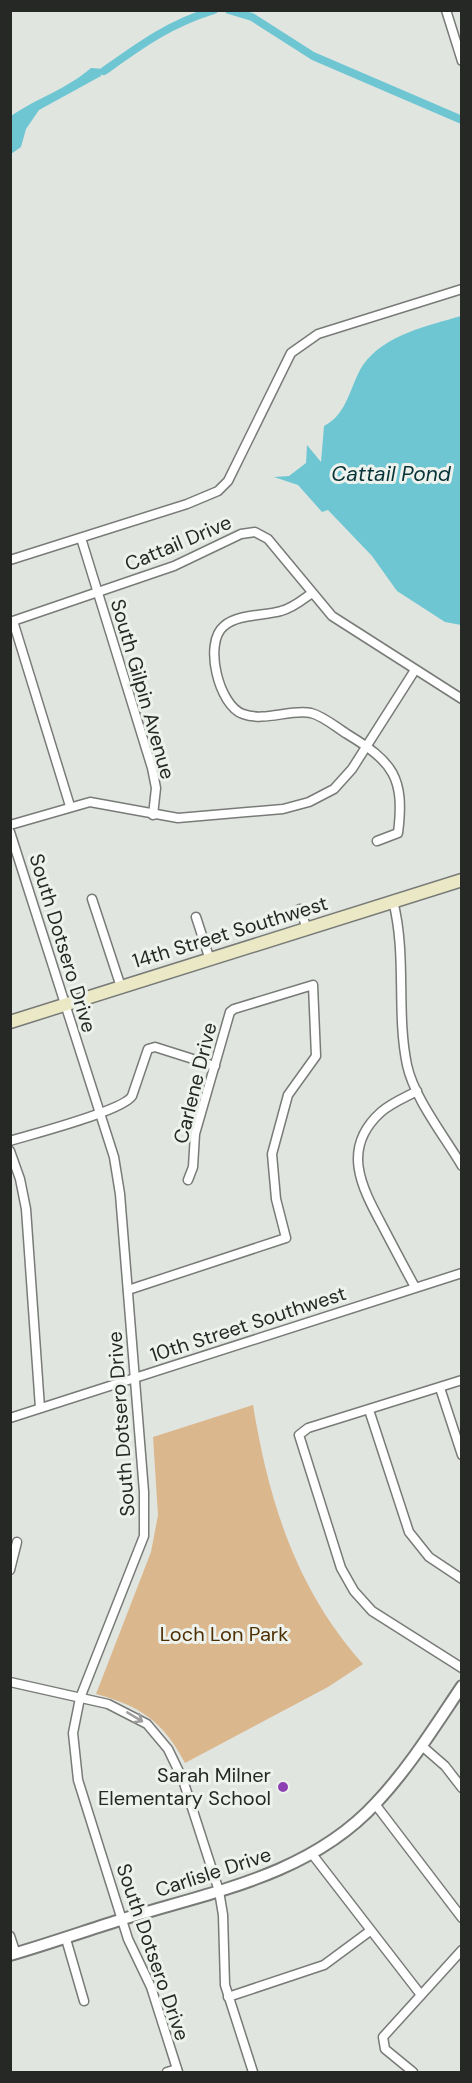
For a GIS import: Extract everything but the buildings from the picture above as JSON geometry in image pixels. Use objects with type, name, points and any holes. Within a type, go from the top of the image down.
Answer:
[{"type":"main road","name":"14th Street Southwest","points":[[10,1022],[462,880]]},
{"type":"street","points":[[446,10],[462,61]]},
{"type":"street","points":[[10,560],[187,504],[218,491],[228,481],[291,353],[318,334],[462,289]]},
{"type":"street","name":"Cattail Drive","points":[[98,593],[174,566],[233,536],[255,532],[274,544],[312,593],[336,619],[462,699]]},
{"type":"street","name":"South Gilpin Avenue","points":[[81,538],[156,781],[153,815]]},
{"type":"street","points":[[69,806],[12,624],[14,619],[22,616],[98,593]]},
{"type":"street","points":[[312,593],[288,609],[234,620],[219,630],[213,655],[225,695],[235,710],[256,717],[312,714],[366,745],[391,767],[399,789],[398,833],[377,842]]},
{"type":"street","points":[[10,825],[69,806],[97,802],[153,815],[191,818],[301,805],[327,793],[341,782],[415,670]]},
{"type":"street","name":"South Dotsero Drive","points":[[10,832],[114,1157],[128,1290],[144,1492],[144,1536],[80,1698],[73,1733],[76,1769],[122,1920],[136,1957],[151,1987],[177,2071]]},
{"type":"street","points":[[92,899],[121,987]]},
{"type":"street","points":[[393,902],[399,927],[407,1067],[417,1091],[462,1166]]},
{"type":"street","points":[[300,909],[306,929]]},
{"type":"street","points":[[196,917],[210,960]]},
{"type":"street","name":"Carlene Drive","points":[[128,1290],[281,1240],[287,1236],[276,1199],[272,1154],[288,1095],[316,1056],[315,987],[309,985],[232,1010],[195,1134],[193,1167],[188,1180]]},
{"type":"street","points":[[10,1141],[99,1114],[130,1100],[148,1049],[155,1047],[215,1065]]},
{"type":"street","points":[[415,1287],[364,1191],[357,1163],[359,1149],[371,1122],[387,1107],[417,1091]]},
{"type":"street","points":[[10,1151],[20,1179],[26,1209],[40,1408]]},
{"type":"street","name":"10th Street Southwest","points":[[10,1418],[462,1273]]},
{"type":"street","points":[[462,1380],[299,1433],[339,1561],[348,1581],[367,1607],[462,1668]]},
{"type":"street","points":[[440,1388],[462,1455]]},
{"type":"street","points":[[369,1410],[410,1533],[429,1557],[462,1579]]},
{"type":"street","points":[[10,1570],[17,1542]]},
{"type":"street","points":[[10,1682],[108,1704],[138,1718],[155,1732],[168,1749],[183,1780],[219,1892],[223,1915],[224,1979],[253,2073]]},
{"type":"street","name":"Carlisle Drive","points":[[13,1955],[268,1876],[312,1854],[375,1804],[422,1746],[462,1686]]},
{"type":"street","points":[[422,1746],[445,1766],[462,1788]]},
{"type":"street","points":[[375,1804],[462,1918]]},
{"type":"street","points":[[312,1854],[421,1995]]},
{"type":"street","points":[[228,1997],[324,1965],[370,1931]]},
{"type":"street","points":[[10,1936],[13,1955]]},
{"type":"street","points":[[66,1939],[84,2001]]},
{"type":"street","points":[[413,2073],[385,2049],[382,2044],[383,2037],[462,1950]]},
{"type":"street","points":[[167,2073],[177,2071]]},
{"type":"green space","name":"Loch Lon Park","points":[[253,1405],[268,1476],[289,1543],[320,1606],[363,1664],[328,1687],[185,1763],[168,1736],[149,1717],[125,1704],[96,1694],[151,1552],[158,1515],[153,1437]]},
{"type":"water","points":[[91,68],[104,69],[101,76],[39,110],[26,129],[21,147],[11,154],[11,116],[72,82]]},
{"type":"water","name":"Cattail Pond","points":[[462,316],[461,625],[445,622],[397,591],[372,556],[328,510],[322,512],[298,485],[274,477],[289,476],[306,463],[307,445],[321,462],[324,426],[332,421],[343,407],[363,365],[372,354],[408,333]]},
{"type":"waterway","points":[[104,71],[169,28],[214,10]]},
{"type":"waterway","points":[[229,10],[252,17],[313,56],[462,120]]},
{"type":"place","name":"Sarah Milner Elementary School","points":[[283,1787]]}]
